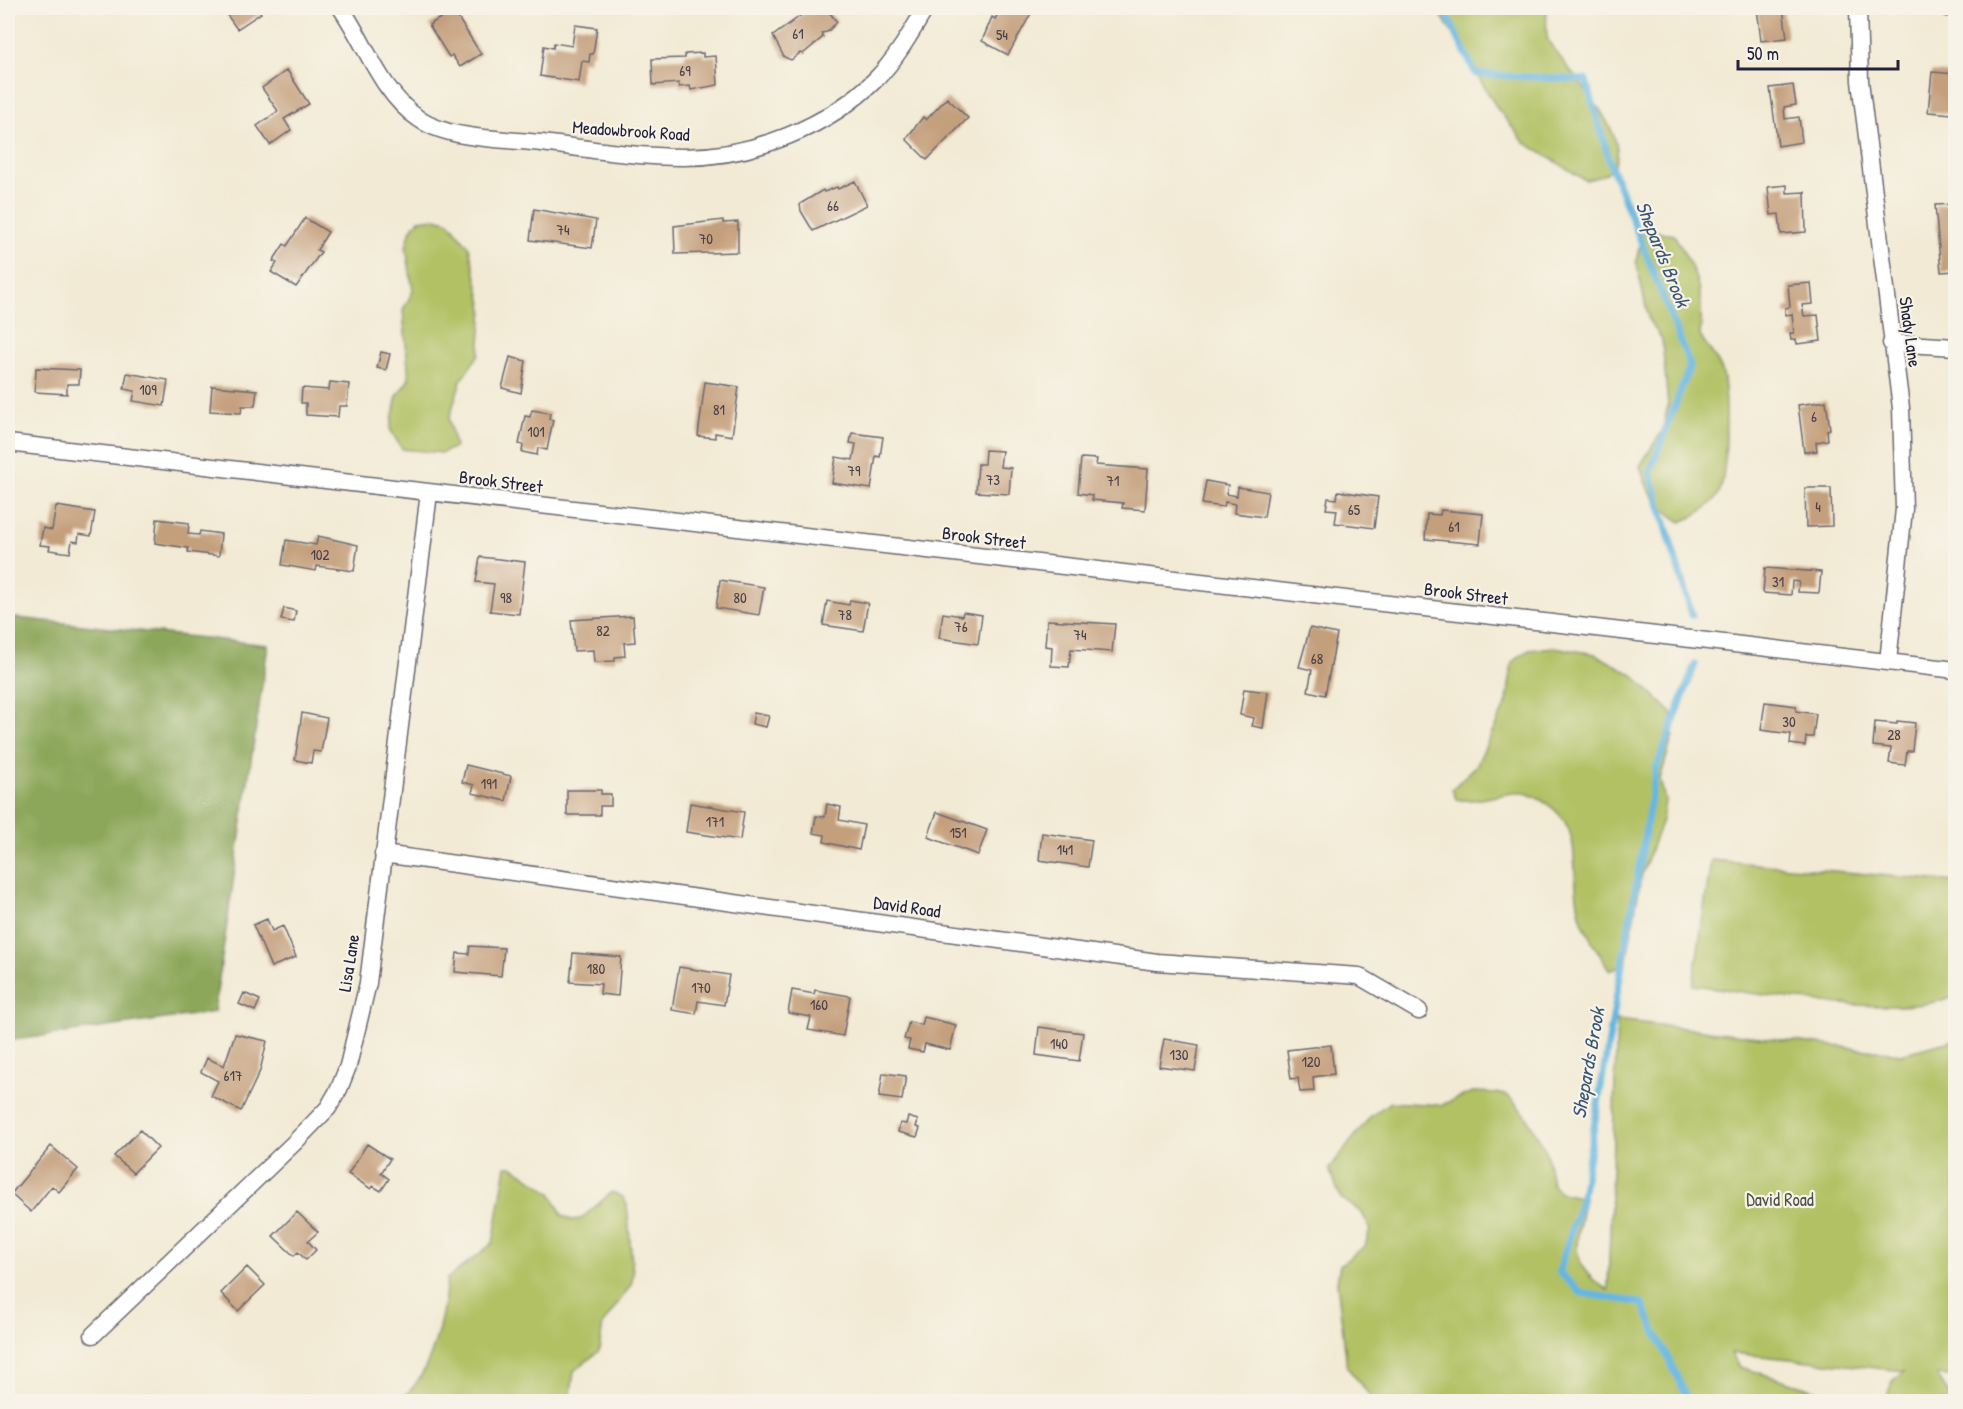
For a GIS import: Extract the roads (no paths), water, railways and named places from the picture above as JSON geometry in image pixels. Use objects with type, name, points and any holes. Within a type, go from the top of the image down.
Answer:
[{"type":"street","name":"Meadowbrook Road","points":[[346,9],[382,79],[418,119],[432,127],[449,132],[596,150],[684,157],[720,154],[767,143],[815,123],[860,94],[884,70],[926,8]]},
{"type":"street","name":"Shady Lane","points":[[1858,8],[1860,81],[1891,343],[1901,408],[1904,508],[1888,662]]},
{"type":"street","points":[[1947,8],[1956,8]]},
{"type":"street","points":[[1891,343],[1956,346]]},
{"type":"street","name":"Brook Street","points":[[8,443],[1956,670]]},
{"type":"street","name":"Lisa Lane","points":[[93,1335],[328,1108],[348,1066],[368,983],[429,493]]},
{"type":"street","name":"David Road","points":[[383,854],[1157,962],[1359,976],[1419,1011]]},
{"type":"waterway","name":"Shepards Brook","points":[[1443,8],[1476,74],[1586,80],[1610,163],[1690,365],[1650,472],[1692,615]]},
{"type":"waterway","name":"Shepards Brook","points":[[1689,1402],[1642,1303],[1581,1293],[1559,1272],[1582,1196],[1656,769],[1695,664]]}]
